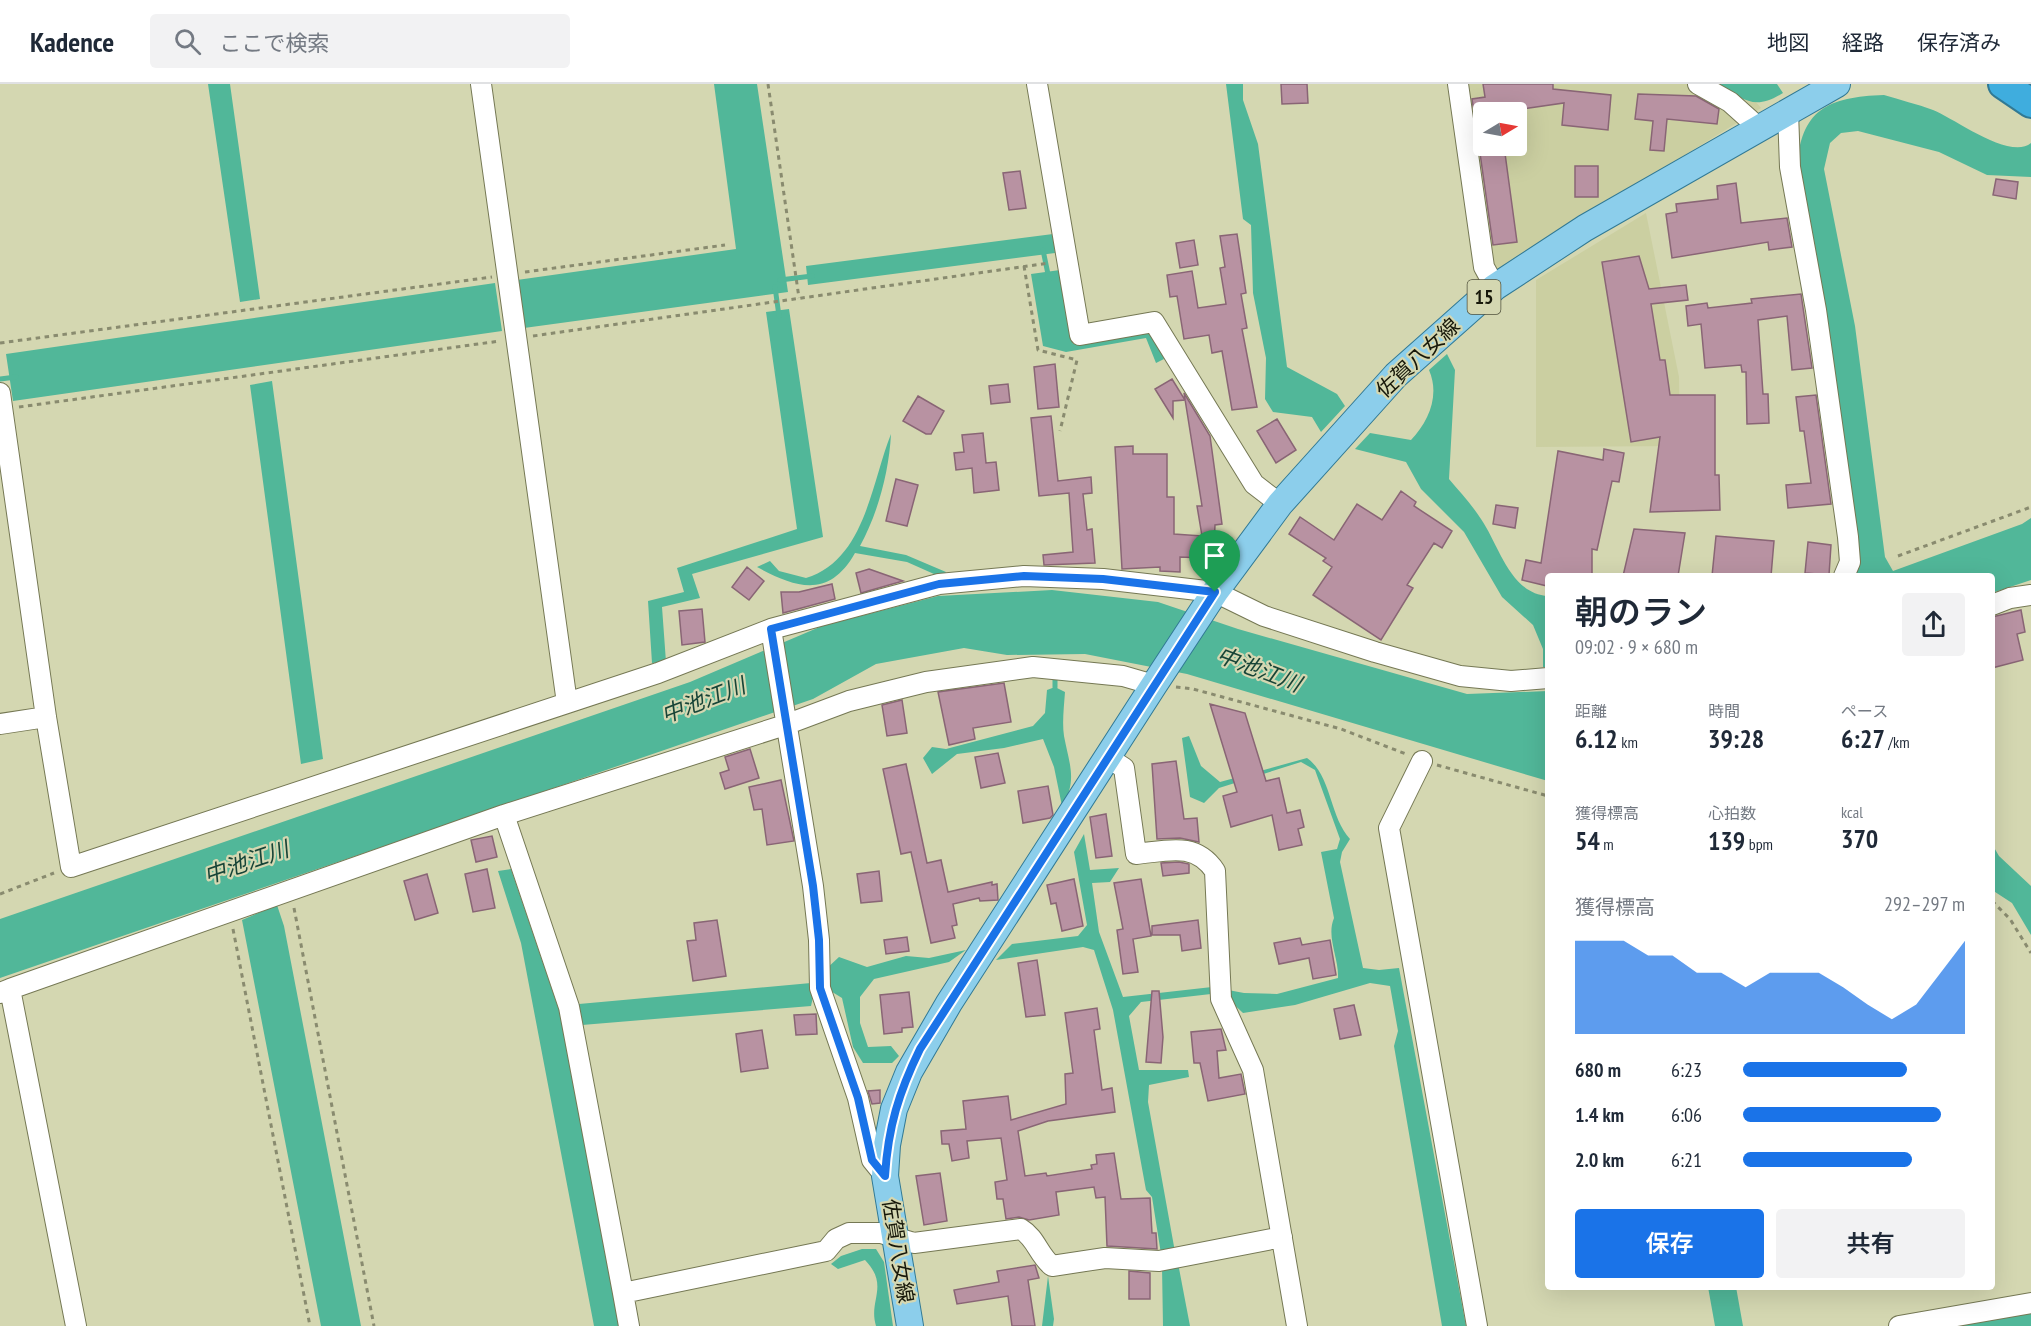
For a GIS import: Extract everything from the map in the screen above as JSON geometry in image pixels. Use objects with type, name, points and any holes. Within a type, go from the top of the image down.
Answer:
[{"type":"highway","points":[[2003,84],[2030,102]]},
{"type":"main road","name":"佐賀八女線","points":[[1212,598],[1280,504],[1396,375],[1495,287],[1585,228],[1837,84]]},
{"type":"main road","name":"15","points":[[1156,681],[1212,598]]},
{"type":"main road","name":"佐賀八女線","points":[[910,1326],[885,1176],[887,1145],[894,1109],[920,1049],[1156,681]]},
{"type":"street","points":[[481,84],[567,703]]},
{"type":"street","points":[[1037,84],[1080,335],[1154,322],[1254,484],[1280,504]]},
{"type":"street","points":[[1458,84],[1484,267],[1495,287]]},
{"type":"street","points":[[1698,84],[1730,102],[1759,128]]},
{"type":"street","points":[[1788,112],[1790,167],[1816,310],[1848,537],[1851,562],[1846,573]]},
{"type":"street","points":[[1,401],[46,717],[71,867],[658,673],[771,632],[939,584],[1024,576],[1103,579],[1212,598],[1375,652],[1460,676],[1511,681],[1545,678]]},
{"type":"street","points":[[1995,604],[2010,598],[2031,596]]},
{"type":"street","points":[[771,632],[813,886],[819,940],[820,984],[858,1098],[872,1160],[885,1176]]},
{"type":"street","points":[[76,1326],[5,991],[504,815],[785,725],[849,701],[926,682],[1033,667],[1156,681]]},
{"type":"street","points":[[0,724],[46,717]]},
{"type":"street","points":[[1107,757],[1124,768],[1136,854],[1189,850],[1206,858],[1215,871],[1220,991],[1253,1070],[1297,1326]]},
{"type":"street","points":[[1422,761],[1389,828],[1477,1326]]},
{"type":"street","points":[[504,815],[569,1006],[629,1326]]},
{"type":"street","points":[[623,1293],[826,1251],[836,1239],[849,1233],[881,1233],[914,1243],[1021,1229],[1032,1236],[1042,1257],[1052,1266],[1105,1258],[1169,1259],[1282,1237]]},
{"type":"street","points":[[1899,1326],[2031,1303]]},
{"type":"path","points":[[768,84],[799,298]]},
{"type":"path","points":[[0,343],[725,245]]},
{"type":"path","points":[[1,401],[516,338],[1050,263]]},
{"type":"path","points":[[1024,266],[1038,350],[1077,360],[1060,431]]},
{"type":"path","points":[[1898,556],[2031,507]]},
{"type":"path","points":[[1156,681],[1341,729],[1422,761],[1545,795]]},
{"type":"path","points":[[0,894],[71,867]]},
{"type":"path","points":[[290,891],[374,1326]]},
{"type":"path","points":[[1995,904],[2010,919],[2031,953]]},
{"type":"path","points":[[230,912],[310,1326]]},
{"type":"shaded area","points":[[1449,84],[1741,84],[1761,108],[1477,283]]},
{"type":"shaded area","points":[[1646,213],[1679,377],[1680,446],[1536,447],[1536,280]]},
{"type":"water","points":[[208,84],[230,84],[260,299],[240,302]]},
{"type":"water","points":[[714,84],[757,84],[788,292],[524,328],[517,280],[736,249]]},
{"type":"water","points":[[1226,84],[1243,84],[1243,100],[1258,144],[1287,367],[1337,394],[1345,406],[1321,432],[1312,417],[1273,412],[1265,399],[1266,358],[1253,293],[1251,225],[1243,219]]},
{"type":"water","points":[[1718,84],[1777,84],[1783,93],[1757,102],[1743,99]]},
{"type":"water","points":[[1884,95],[1933,110],[1996,143],[2010,147],[2022,147],[2031,143],[2031,177],[1987,175],[1939,152],[1858,131],[1841,133],[1830,143],[1824,169],[1855,326],[1885,557],[1893,571],[2022,524],[2031,518],[2031,580],[1995,592],[1995,573],[1856,573],[1858,566],[1797,170],[1799,149],[1811,120],[1821,110],[1833,104],[1864,96]]},
{"type":"water","points":[[1053,234],[1055,253],[808,285],[806,266]]},
{"type":"water","points":[[1060,270],[1073,344],[1144,330],[1153,331],[1164,359],[1156,363],[1146,338],[1066,352],[1043,346],[1031,274]]},
{"type":"water","points":[[495,283],[502,331],[13,401],[6,354]]},
{"type":"water","points":[[789,309],[823,537],[692,574],[700,598],[662,607],[666,662],[652,663],[648,601],[684,592],[677,568],[797,529],[766,312]]},
{"type":"water","points":[[1447,354],[1455,370],[1449,479],[1481,519],[1515,578],[1524,587],[1545,595],[1545,667],[1543,667],[1543,649],[1533,625],[1502,597],[1464,532],[1421,489],[1406,462],[1355,449],[1370,433],[1411,440],[1423,425],[1431,407],[1433,389],[1429,370]]},
{"type":"water","points":[[272,381],[323,759],[301,764],[250,385]]},
{"type":"water","points":[[891,434],[882,492],[860,546],[906,555],[946,572],[943,578],[907,562],[855,553],[845,568],[834,578],[811,585],[785,580],[757,567],[770,561],[779,571],[806,578],[826,569],[841,555],[854,538],[863,518]]},
{"type":"water","name":"中池江川","points":[[1052,590],[1158,602],[1238,629],[1467,694],[1545,691],[1545,780],[1187,674],[1085,654],[1007,655],[964,648],[876,664],[813,699],[0,978],[0,919],[690,682],[822,626],[938,596]]},
{"type":"water","points":[[1055,687],[1065,692],[1063,731],[1071,772],[1070,788],[1062,806],[1054,767],[1043,739],[1004,748],[957,754],[932,774],[923,758],[932,747],[946,749],[1033,726],[1045,713],[1047,690]]},
{"type":"water","points":[[1189,736],[1201,766],[1220,782],[1307,758],[1315,766],[1326,785],[1338,819],[1350,839],[1342,852],[1340,862],[1363,968],[1379,970],[1399,968],[1466,1326],[1442,1326],[1394,1046],[1398,1031],[1390,986],[1370,983],[1295,1005],[1243,1013],[1226,997],[1211,994],[1141,1002],[1129,1016],[1139,1070],[1188,1070],[1189,1077],[1149,1085],[1148,1102],[1175,1252],[1161,1254],[1152,1197],[1146,1190],[1113,1010],[1094,950],[1083,947],[996,960],[1012,944],[1078,936],[1087,925],[1074,852],[1084,834],[1090,870],[1119,868],[1110,882],[1092,883],[1099,932],[1123,997],[1212,987],[1244,993],[1277,994],[1338,978],[1331,933],[1334,918],[1321,852],[1337,849],[1340,839],[1315,770],[1301,762],[1219,788],[1204,803],[1190,797],[1182,738]]},
{"type":"water","points":[[1995,849],[1999,856],[2031,886],[2031,935],[2012,903],[1995,892]]},
{"type":"water","points":[[511,869],[561,1016],[579,1012],[579,1004],[811,983],[839,957],[867,967],[906,956],[929,958],[966,950],[949,962],[874,979],[860,997],[860,1023],[868,1047],[891,1046],[899,1056],[892,1063],[863,1063],[853,1047],[842,998],[829,990],[815,988],[811,1006],[582,1025],[580,1018],[562,1021],[619,1326],[594,1326],[521,943],[498,871]]},
{"type":"water","points":[[277,905],[284,926],[361,1326],[321,1326],[242,920]]},
{"type":"water","points":[[862,1249],[876,1249],[884,1262],[893,1326],[876,1326],[874,1308],[877,1293],[876,1278],[865,1260],[838,1269],[831,1264],[841,1256]]},
{"type":"water","points":[[1178,1263],[1190,1326],[1163,1326],[1162,1266]]},
{"type":"water","points":[[1048,1276],[1054,1319],[1053,1326],[1042,1326]]},
{"type":"water","points":[[1709,1290],[1737,1290],[1743,1326],[1715,1326]]},
{"type":"water","points":[[2031,1313],[2031,1326],[1958,1326]]},
{"type":"building","points":[[1281,84],[1307,84],[1308,103],[1282,104]]},
{"type":"building","points":[[1483,84],[1553,84],[1553,89],[1611,95],[1608,130],[1562,125],[1564,103],[1527,108],[1527,102],[1473,102],[1473,106],[1472,99],[1485,97]]},
{"type":"building","points":[[1638,94],[1696,96],[1719,109],[1717,124],[1667,119],[1664,151],[1650,150],[1653,121],[1635,119]]},
{"type":"building","points":[[1480,156],[1505,156],[1517,242],[1493,245]]},
{"type":"building","points":[[1575,166],[1598,166],[1598,197],[1575,197]]},
{"type":"building","points":[[1020,171],[1026,208],[1009,210],[1003,173]]},
{"type":"building","points":[[1996,179],[2018,182],[2016,199],[1993,195]]},
{"type":"building","points":[[1736,183],[1741,223],[1787,218],[1792,247],[1769,250],[1768,242],[1672,258],[1666,214],[1677,212],[1676,204],[1718,199],[1717,186]]},
{"type":"building","points":[[1237,234],[1246,293],[1241,294],[1247,328],[1242,329],[1257,407],[1232,410],[1222,351],[1212,353],[1209,335],[1184,339],[1177,296],[1170,297],[1167,275],[1192,271],[1198,308],[1226,304],[1220,268],[1225,267],[1220,236]]},
{"type":"building","points":[[1194,240],[1198,265],[1180,268],[1176,243]]},
{"type":"building","points":[[1639,256],[1649,289],[1686,285],[1688,300],[1651,304],[1660,360],[1665,360],[1670,395],[1715,395],[1715,475],[1719,475],[1720,510],[1650,512],[1660,437],[1631,442],[1602,262]]},
{"type":"building","points":[[1801,294],[1812,368],[1792,370],[1787,316],[1758,320],[1763,394],[1768,394],[1769,423],[1747,424],[1746,372],[1742,372],[1741,365],[1705,368],[1701,324],[1688,326],[1686,306],[1707,303],[1708,308],[1752,303],[1751,299]]},
{"type":"building","points":[[1055,364],[1059,407],[1038,409],[1034,367]]},
{"type":"building","points":[[1172,379],[1185,400],[1173,401],[1173,418],[1155,389]]},
{"type":"building","points":[[1008,384],[1010,402],[991,404],[989,386]]},
{"type":"building","points":[[1184,393],[1210,436],[1222,524],[1215,525],[1213,569],[1207,569],[1205,558],[1180,557],[1180,572],[1160,571],[1160,567],[1122,569],[1115,447],[1133,446],[1133,454],[1167,454],[1167,497],[1174,497],[1174,534],[1202,536],[1197,506],[1202,506]]},
{"type":"building","points":[[1816,395],[1831,504],[1788,508],[1786,485],[1811,483],[1804,431],[1800,431],[1796,397]]},
{"type":"building","points":[[918,396],[944,411],[931,434],[926,434],[903,421]]},
{"type":"building","points":[[1051,416],[1058,481],[1091,477],[1092,493],[1083,494],[1087,530],[1092,529],[1095,563],[1044,565],[1043,555],[1073,552],[1069,493],[1039,496],[1031,418]]},
{"type":"building","points":[[1277,419],[1296,450],[1276,463],[1257,431]]},
{"type":"building","points":[[983,433],[986,463],[996,462],[999,490],[974,493],[972,468],[956,470],[954,453],[964,452],[962,435]]},
{"type":"building","points":[[1604,449],[1624,453],[1619,482],[1612,481],[1597,550],[1592,549],[1592,573],[1545,573],[1545,586],[1522,580],[1526,560],[1541,563],[1558,451],[1603,460]]},
{"type":"building","points":[[896,479],[918,485],[907,526],[886,521]]},
{"type":"building","points":[[1401,491],[1416,502],[1414,506],[1452,531],[1442,548],[1434,543],[1407,585],[1413,588],[1381,640],[1313,595],[1332,567],[1323,561],[1326,558],[1289,534],[1300,517],[1334,540],[1357,504],[1382,520]]},
{"type":"building","points":[[1496,505],[1518,508],[1515,528],[1493,524]]},
{"type":"building","points":[[1634,529],[1685,533],[1678,573],[1624,573]]},
{"type":"building","points":[[1716,536],[1774,541],[1771,573],[1712,573]]},
{"type":"building","points":[[1808,542],[1831,545],[1829,573],[1805,573]]},
{"type":"building","points":[[747,567],[764,581],[749,600],[732,587]]},
{"type":"building","points":[[869,569],[903,581],[861,593],[856,573]]},
{"type":"building","points":[[832,584],[835,599],[783,613],[781,592],[799,592]]},
{"type":"building","points":[[702,609],[705,642],[682,645],[679,611]]},
{"type":"building","points":[[2021,610],[2025,632],[2017,634],[2023,660],[1995,667],[1995,616]]},
{"type":"building","points":[[1004,683],[1011,722],[973,728],[975,739],[949,745],[938,692]]},
{"type":"building","points":[[902,700],[907,733],[887,736],[882,705]]},
{"type":"building","points":[[1210,704],[1245,713],[1266,781],[1279,778],[1287,813],[1300,810],[1304,827],[1298,829],[1302,845],[1279,850],[1272,815],[1231,827],[1223,796],[1237,792]]},
{"type":"building","points":[[750,749],[759,778],[725,789],[720,773],[729,770],[725,757]]},
{"type":"building","points":[[998,753],[1005,783],[981,788],[975,757]]},
{"type":"building","points":[[1176,761],[1184,819],[1197,818],[1199,842],[1180,838],[1157,839],[1152,764]]},
{"type":"building","points":[[906,764],[927,863],[941,860],[948,892],[992,882],[992,885],[997,884],[998,900],[980,901],[979,898],[953,904],[957,925],[952,926],[955,938],[931,943],[911,852],[901,854],[883,769]]},
{"type":"building","points":[[781,780],[794,841],[767,845],[762,809],[754,810],[749,787]]},
{"type":"building","points":[[1048,786],[1053,815],[1050,818],[1023,823],[1018,791]]},
{"type":"building","points":[[1106,814],[1112,856],[1096,858],[1090,817]]},
{"type":"building","points":[[492,836],[497,857],[476,862],[471,840]]},
{"type":"building","points":[[1161,863],[1189,864],[1189,873],[1163,876]]},
{"type":"building","points":[[487,869],[495,908],[473,912],[465,874]]},
{"type":"building","points":[[879,871],[882,901],[861,903],[857,874]]},
{"type":"building","points":[[427,874],[438,913],[415,920],[404,881]]},
{"type":"building","points":[[1074,879],[1083,926],[1062,931],[1056,903],[1051,904],[1047,885]]},
{"type":"building","points":[[1141,879],[1151,936],[1133,939],[1138,972],[1123,974],[1117,930],[1123,929],[1114,883]]},
{"type":"building","points":[[717,920],[726,976],[693,981],[687,941],[696,940],[694,923]]},
{"type":"building","points":[[1198,920],[1201,948],[1182,951],[1180,935],[1152,935],[1152,926]]},
{"type":"building","points":[[907,937],[909,951],[886,954],[884,940]]},
{"type":"building","points":[[1300,938],[1302,945],[1330,940],[1336,975],[1313,979],[1309,958],[1279,964],[1274,943]]},
{"type":"building","points":[[1037,960],[1045,1015],[1026,1017],[1018,963]]},
{"type":"building","points":[[1152,991],[1159,991],[1163,1037],[1161,1063],[1146,1062]]},
{"type":"building","points":[[909,992],[913,1027],[902,1028],[902,1032],[884,1034],[880,995]]},
{"type":"building","points":[[1354,1005],[1361,1035],[1340,1039],[1334,1009]]},
{"type":"building","points":[[1097,1008],[1100,1029],[1094,1030],[1102,1090],[1112,1088],[1115,1112],[1048,1121],[1018,1131],[1025,1176],[1046,1173],[1047,1176],[1092,1169],[1091,1165],[1097,1164],[1096,1155],[1114,1153],[1121,1199],[1150,1198],[1152,1233],[1156,1233],[1157,1249],[1107,1246],[1105,1197],[1096,1198],[1094,1187],[1056,1192],[1059,1215],[1029,1220],[1019,1217],[1006,1219],[1003,1199],[997,1199],[995,1182],[1007,1180],[1001,1138],[967,1141],[969,1158],[952,1161],[949,1144],[942,1144],[941,1131],[966,1129],[963,1101],[1008,1096],[1011,1120],[1066,1104],[1065,1074],[1073,1073],[1065,1013]]},
{"type":"building","points":[[816,1014],[817,1034],[796,1035],[794,1015]]},
{"type":"building","points":[[1221,1029],[1226,1050],[1217,1051],[1219,1078],[1241,1074],[1245,1094],[1208,1101],[1200,1063],[1194,1063],[1191,1032]]},
{"type":"building","points":[[762,1030],[768,1068],[741,1072],[736,1034]]},
{"type":"building","points":[[880,1090],[880,1103],[872,1104],[868,1091]]},
{"type":"building","points":[[940,1173],[947,1221],[924,1225],[916,1176]]},
{"type":"building","points":[[1035,1265],[1039,1278],[1028,1280],[1035,1326],[1012,1326],[1008,1296],[957,1304],[954,1290],[999,1282],[997,1271]]},
{"type":"building","points":[[1129,1271],[1150,1273],[1150,1299],[1129,1299]]},
{"type":"waterway","points":[[1043,250],[1049,279]]},
{"type":"waterway","points":[[780,280],[812,276]]},
{"type":"waterway","points":[[775,287],[779,316]]},
{"type":"waterway","points":[[0,379],[16,377]]},
{"type":"waterway","points":[[1055,677],[1055,687]]},
{"type":"route","points":[[1024,576],[1103,579],[1215,592],[920,1049],[894,1109],[887,1145],[885,1176],[872,1160],[858,1098],[820,988],[819,940],[813,886],[792,771],[771,629],[939,584],[1024,576]]}]
